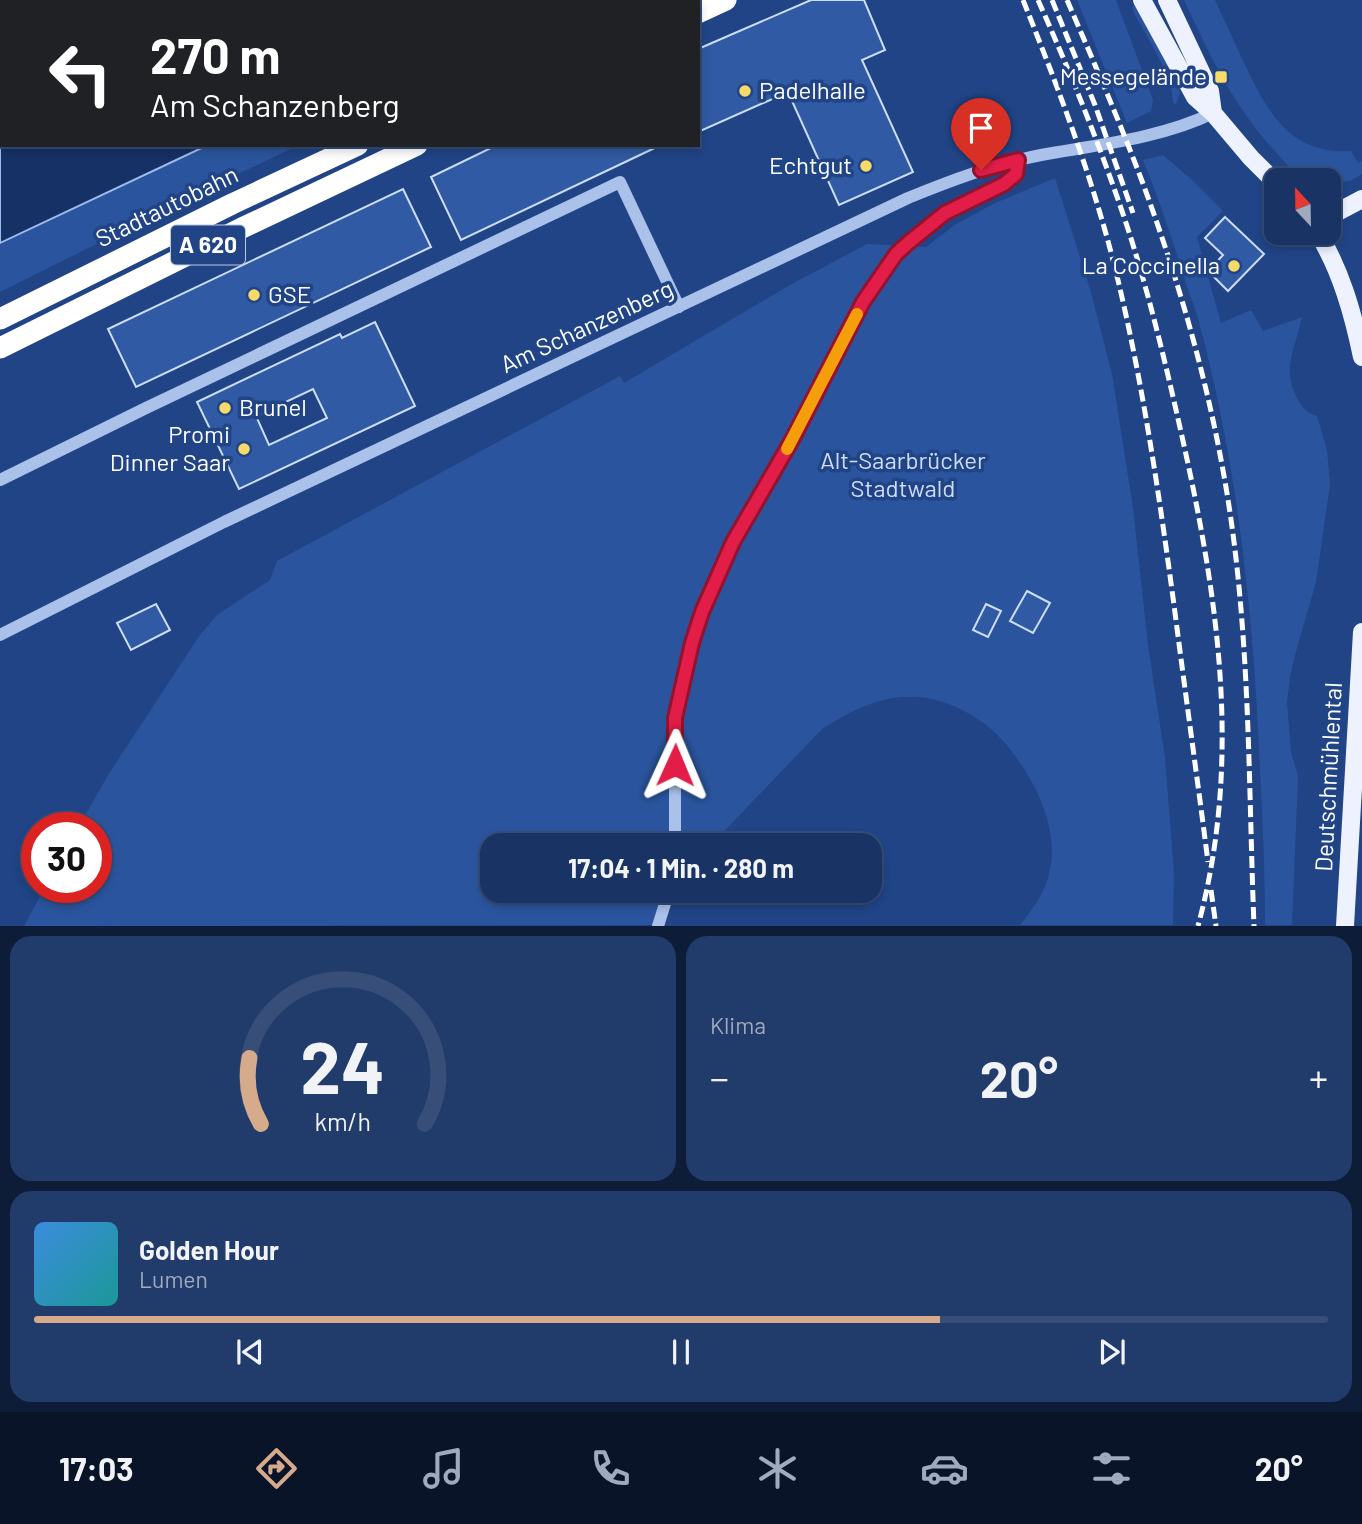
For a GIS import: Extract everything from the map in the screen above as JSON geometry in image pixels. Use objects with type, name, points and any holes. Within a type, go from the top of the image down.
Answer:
[{"type":"highway","points":[[700,12],[726,0]]},
{"type":"highway","name":"Stadtautobahn","points":[[0,319],[354,147]]},
{"type":"highway","name":"A 620","points":[[0,348],[413,147]]},
{"type":"main road","points":[[1142,0],[1195,97],[1213,113],[1264,171]]},
{"type":"main road","points":[[1167,0],[1210,91],[1213,113]]},
{"type":"main road","points":[[1341,210],[1362,199]]},
{"type":"main road","points":[[1324,245],[1337,269],[1349,304],[1362,357]]},
{"type":"main road","name":"Deutschmühlental","points":[[1345,926],[1362,632]]},
{"type":"street","name":"Am Schanzenberg","points":[[0,635],[224,522],[908,198],[963,176],[1018,160],[1145,135],[1199,120],[1213,113]]},
{"type":"street","points":[[675,833],[675,718],[683,676],[702,612],[733,542],[792,440],[863,302],[896,254],[945,213],[1004,184],[1016,174],[1018,160]]},
{"type":"street","points":[[0,480],[620,182],[679,306]]},
{"type":"street","points":[[658,926],[665,903]]},
{"type":"green space","points":[[1077,0],[1116,0],[1153,100],[1151,111],[1127,123]]},
{"type":"green space","points":[[1184,0],[1215,0],[1254,83],[1284,128],[1312,146],[1351,151],[1358,163],[1362,161],[1362,174],[1350,181],[1341,182],[1341,168],[1290,168],[1247,116],[1213,60]]},
{"type":"green space","points":[[1135,5],[1178,86],[1180,93],[1176,104],[1173,103],[1164,69],[1134,13],[1132,7]]},
{"type":"green space","points":[[204,147],[295,147],[0,292],[0,243]]},
{"type":"green space","points":[[1163,155],[1223,211],[1197,237],[1221,323],[1251,310],[1263,331],[1302,317],[1291,358],[1290,377],[1301,405],[1317,416],[1327,450],[1330,484],[1316,582],[1295,655],[1287,702],[1291,752],[1298,776],[1292,925],[1265,925],[1257,714],[1242,542],[1223,428],[1197,315],[1143,160]]},
{"type":"green space","name":"Alt-Saarbrücker Stadtwald","points":[[1055,178],[1090,289],[1112,374],[1133,508],[1148,645],[1165,758],[1174,873],[1173,925],[1020,925],[1042,892],[1050,870],[1052,853],[1047,819],[1034,786],[1005,743],[976,718],[941,702],[904,697],[867,705],[822,729],[722,833],[480,833],[480,903],[669,903],[663,925],[24,926],[36,903],[112,903],[112,812],[87,812],[108,775],[200,635],[217,615],[270,580],[277,561],[620,376],[624,383],[790,285],[867,244],[926,247],[956,224],[995,203]]},
{"type":"shaded area","points":[[0,147],[204,147],[0,243]]},
{"type":"building","points":[[811,0],[864,0],[885,50],[862,60],[913,172],[839,205],[788,92],[700,131],[700,48]]},
{"type":"building","points":[[493,147],[657,147],[461,240],[431,177]]},
{"type":"building","name":"GSE","points":[[403,189],[431,247],[136,387],[108,329]]},
{"type":"building","points":[[1225,217],[1264,254],[1228,291],[1208,271],[1223,255],[1205,238]]},
{"type":"building","points":[[375,322],[415,406],[239,489],[197,402],[340,334],[342,338]],"holes":[[[313,389],[327,418],[269,445],[256,416]]]},
{"type":"building","points":[[1027,591],[1050,603],[1033,633],[1010,621]]},
{"type":"building","points":[[156,604],[170,630],[131,650],[117,623]]},
{"type":"building","points":[[986,604],[1001,611],[988,637],[973,630]]},
{"type":"railway","points":[[1023,0],[1087,171],[1108,241],[1126,317],[1143,398],[1156,481],[1208,862]]},
{"type":"railway","points":[[1038,0],[1098,144],[1137,257],[1175,407],[1206,555],[1215,617],[1222,740],[1220,802],[1212,864],[1198,926]]},
{"type":"railway","points":[[1052,0],[1095,105],[1133,213]]},
{"type":"railway","points":[[1067,0],[1124,135],[1158,226],[1187,317],[1211,409],[1229,503],[1244,644],[1254,926]]},
{"type":"railway","points":[[1211,890],[1216,926]]},
{"type":"slow traffic","points":[[787,449],[857,314]]},
{"type":"place","name":"Messegelände","points":[[1221,77]]},
{"type":"place","name":"Padelhalle","points":[[745,91]]},
{"type":"place","name":"Echtgut","points":[[866,166]]},
{"type":"place","name":"La Coccinella","points":[[1234,266]]},
{"type":"place","name":"GSE","points":[[254,295]]},
{"type":"place","name":"Brunel","points":[[225,408]]},
{"type":"place","name":"Promi Dinner Saar","points":[[244,449]]},
{"type":"route","points":[[675,765],[675,718],[683,676],[702,612],[733,542],[792,440],[878,278],[896,254],[945,213],[1004,184],[1016,174],[1018,160],[981,170]]}]
